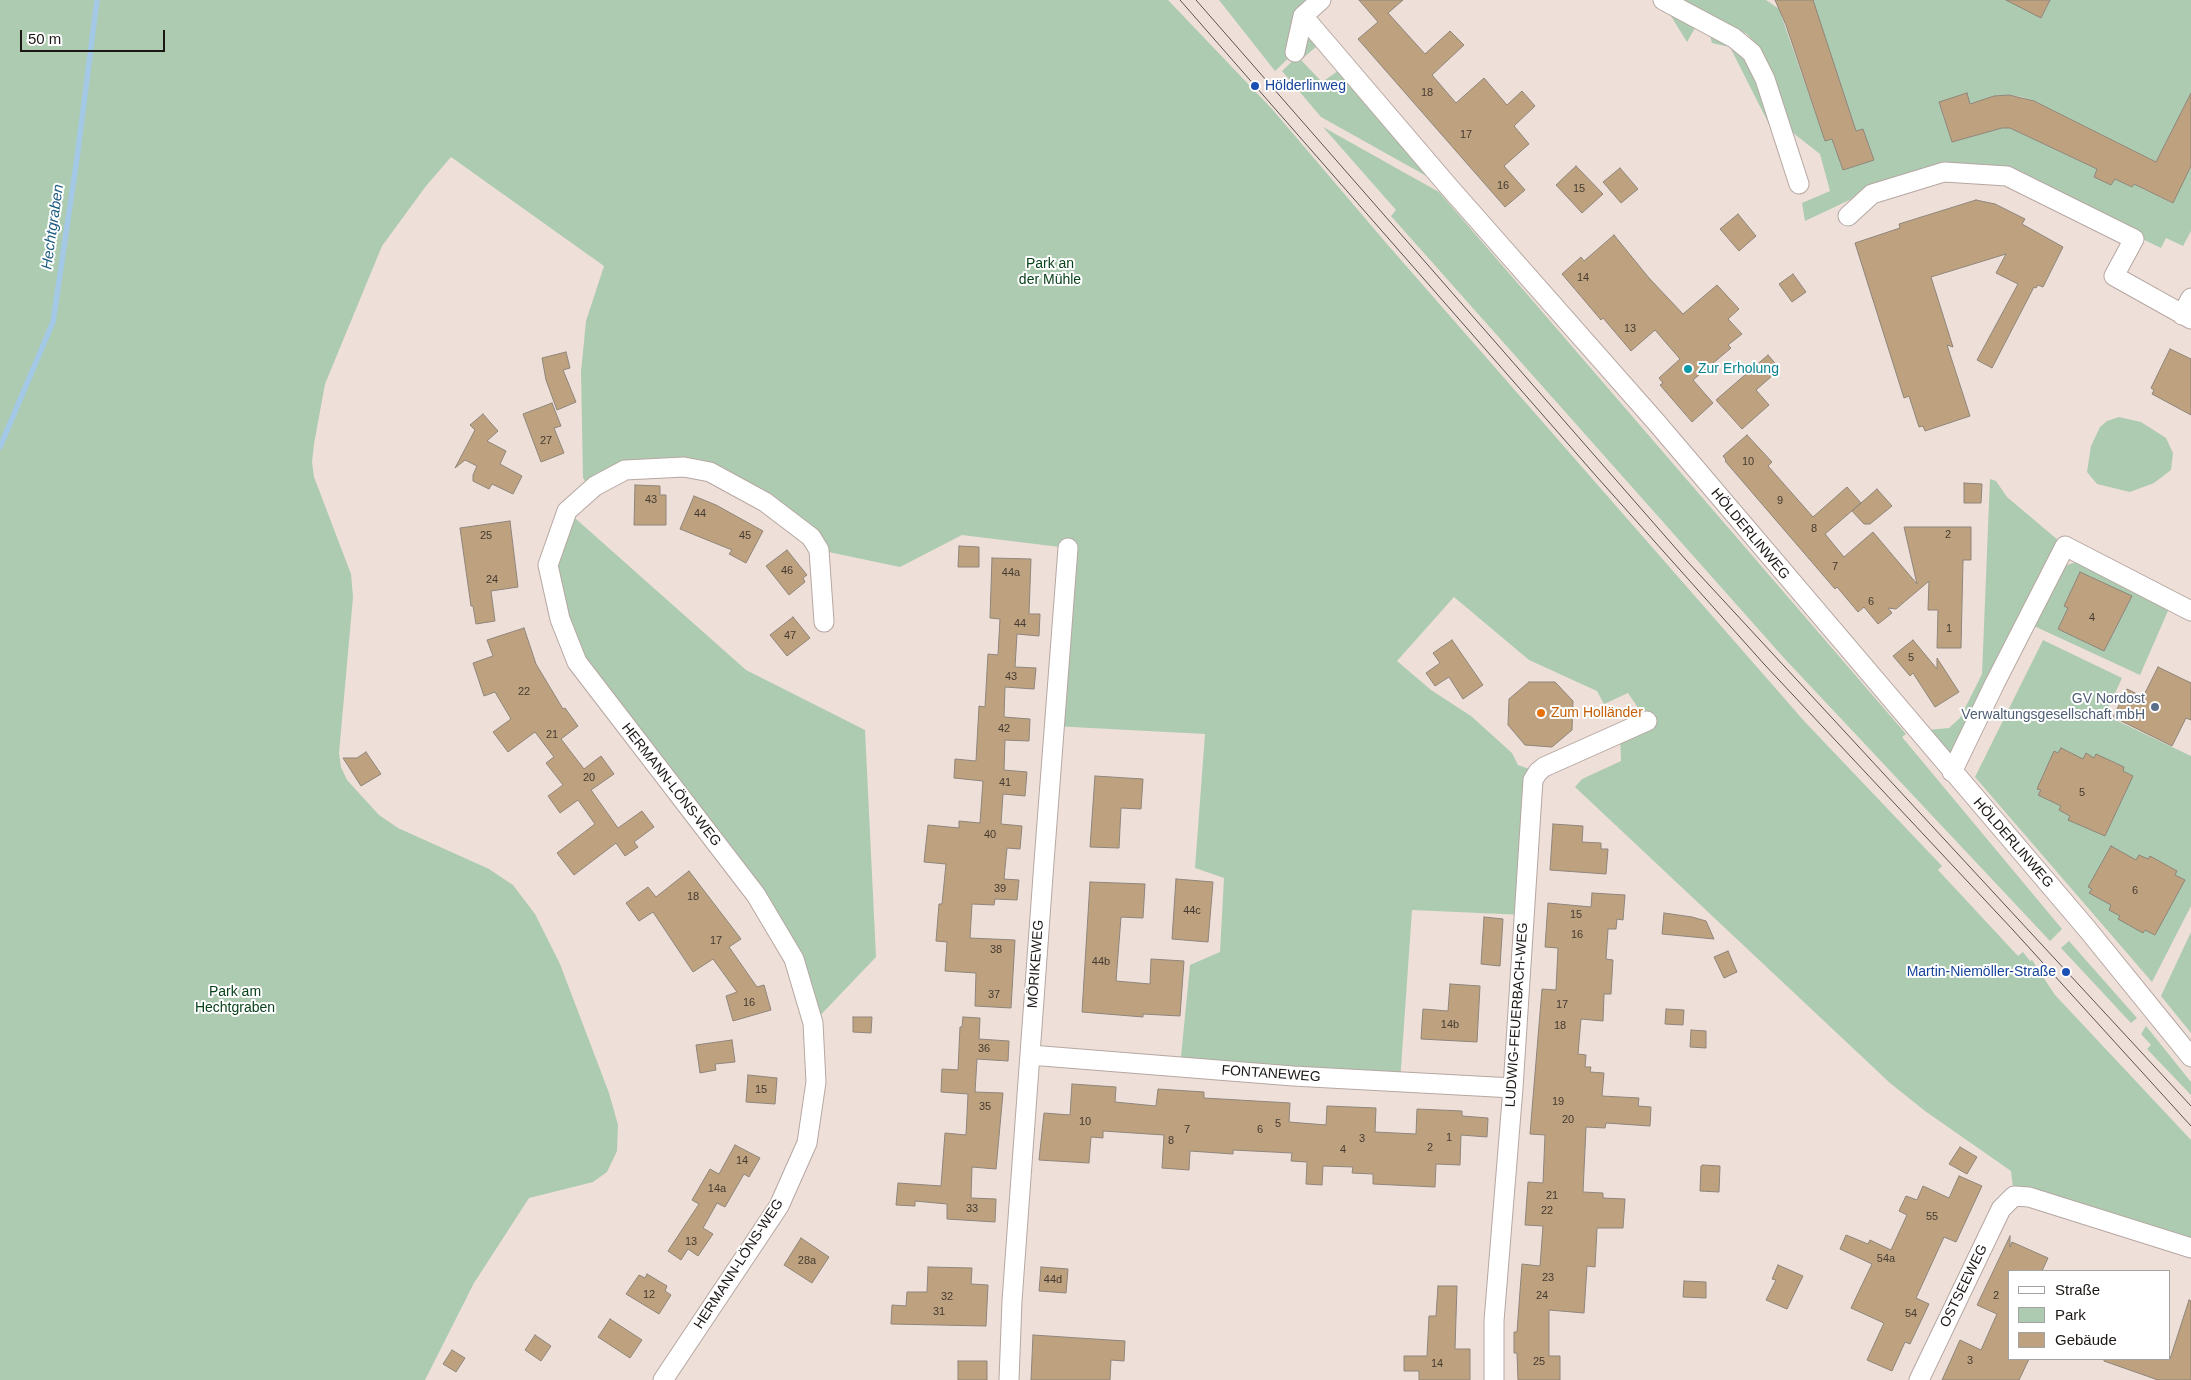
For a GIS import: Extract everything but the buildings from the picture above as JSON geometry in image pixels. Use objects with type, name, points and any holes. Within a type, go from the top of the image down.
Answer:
[{"type":"street","points":[[1295,52],[1303,16],[1321,0]]},
{"type":"street","points":[[1663,0],[1734,38],[1752,53],[1765,79],[1799,184]]},
{"type":"street","name":"HÖLDERLINWEG","points":[[1303,16],[1449,187],[1656,423],[2081,923],[2191,1057]]},
{"type":"street","points":[[1848,216],[1872,194],[1944,172],[2007,176],[2134,239],[2114,276],[2188,311]]},
{"type":"street","name":"HERMANN-LÖNS-WEG","points":[[663,1380],[779,1206],[807,1143],[816,1082],[814,1023],[794,959],[756,895],[577,662],[560,619],[548,564],[567,511],[595,486],[625,470],[684,467],[710,472],[765,502],[811,537],[819,550],[824,622]]},
{"type":"street","points":[[1952,772],[1994,683],[2065,546],[2191,611]]},
{"type":"street","name":"MÖRIKEWEG","points":[[1009,1380],[1012,1301],[1068,548]]},
{"type":"street","name":"LUDWIG-FEUERBACH-WEG","points":[[1494,1380],[1495,1311],[1513,1088],[1534,780],[1538,772],[1544,767],[1647,721]]},
{"type":"street","name":"FONTANEWEG","points":[[1030,1055],[1293,1076],[1513,1088]]},
{"type":"street","name":"OSTSEEWEG","points":[[1919,1380],[2001,1209],[2014,1196],[2029,1197],[2191,1248]]},
{"type":"green space","points":[[0,0],[1168,0],[1272,109],[1387,244],[1805,722],[1942,866],[1938,870],[2018,956],[2023,952],[2030,961],[2032,960],[2055,995],[2191,1140],[2191,1248],[2014,1196],[2011,1171],[1925,1111],[1890,1083],[1575,787],[1582,779],[1621,761],[1620,734],[1647,721],[1628,693],[1604,704],[1597,691],[1529,660],[1454,597],[1397,661],[1431,690],[1471,716],[1512,753],[1518,765],[1538,772],[1524,915],[1412,910],[1400,1082],[1180,1067],[1190,965],[1220,952],[1224,878],[1195,868],[1205,734],[1053,726],[1068,548],[962,535],[900,567],[819,550],[811,537],[684,467],[587,484],[583,478],[581,372],[586,321],[604,266],[451,157],[426,186],[382,246],[325,384],[314,444],[312,462],[314,477],[351,574],[353,597],[339,753],[341,767],[347,780],[379,815],[398,828],[489,869],[513,885],[535,914],[560,964],[609,1093],[618,1125],[617,1151],[607,1172],[593,1182],[529,1198],[474,1283],[425,1380],[0,1380]]},
{"type":"green space","points":[[1219,0],[1321,0],[1295,52],[1275,71]]},
{"type":"green space","points":[[1661,0],[1752,53],[1779,144],[1730,47],[1712,43],[1710,36],[1695,28],[1687,42]]},
{"type":"green space","points":[[1680,0],[1766,0],[1779,9],[1825,141],[1832,139],[1843,170],[1873,160],[1863,129],[1856,131],[1812,0],[2025,0],[2041,18],[2049,3],[2044,0],[2191,0],[2191,93],[2156,162],[2034,101],[2022,97],[2009,95],[1994,96],[1970,104],[1966,93],[1939,103],[1952,142],[2002,128],[2010,128],[2097,169],[2094,177],[2111,185],[2115,179],[2132,187],[2134,184],[2172,203],[2191,166],[2191,231],[2183,246],[2166,238],[2161,248],[1987,164],[1977,165],[1972,174],[1879,186],[1805,221],[1802,203],[1830,191],[1820,154],[1788,129],[1759,48],[1747,34]]},
{"type":"green space","points":[[1307,28],[1319,44],[1301,60],[1322,82],[1341,69],[1430,178],[1321,117],[1282,71],[1299,55]]},
{"type":"green space","points":[[1323,127],[1439,192],[1906,734],[1902,737],[2062,929],[2050,941],[1784,658],[1391,216],[1396,210]]},
{"type":"green space","points":[[2119,417],[2141,422],[2166,438],[2173,453],[2171,470],[2154,483],[2130,492],[2097,484],[2087,472],[2091,446],[2100,427],[2107,421]]},
{"type":"green space","points":[[1990,479],[1996,481],[2007,497],[2065,546],[1956,763],[1927,730],[1949,728],[1960,718],[1982,674]]},
{"type":"green space","points":[[567,511],[746,670],[865,730],[876,957],[813,1023],[794,959],[577,662],[548,565]]},
{"type":"green space","points":[[2079,561],[2171,604],[2140,675],[2034,626],[2064,566]]},
{"type":"green space","points":[[2043,640],[2122,678],[2105,715],[2191,756],[2191,906],[2152,982],[1975,777]]},
{"type":"green space","points":[[2191,932],[2191,1033],[2161,996]]},
{"type":"green space","points":[[2069,941],[2137,1018],[2131,1023],[2061,948]]},
{"type":"green space","points":[[2146,1026],[2191,1082],[2191,1095],[2147,1049],[2151,1045],[2141,1034]]},
{"type":"waterway","name":"Hechtgraben","points":[[0,447],[53,322],[77,158],[97,0]]},
{"type":"tram line","points":[[1180,0],[1597,477],[1764,664],[2013,930],[2191,1126]]},
{"type":"tram line","points":[[1196,0],[1686,560],[2191,1106]]},
{"type":"place","name":"Hölderlinweg","points":[[1255,86]]},
{"type":"place","name":"Zur Erholung","points":[[1688,369]]},
{"type":"place","name":"GV Nordost Verwaltungsgesellschaft mbH","points":[[2155,707]]},
{"type":"place","name":"Zum Holländer","points":[[1541,713]]},
{"type":"place","name":"Martin-Niemöller-Straße","points":[[2066,972]]},
{"type":"park label","name":"Park an der Mühle","points":[[1050,272]]},
{"type":"park label","name":"Park am Hechtgraben","points":[[235,1000]]}]
